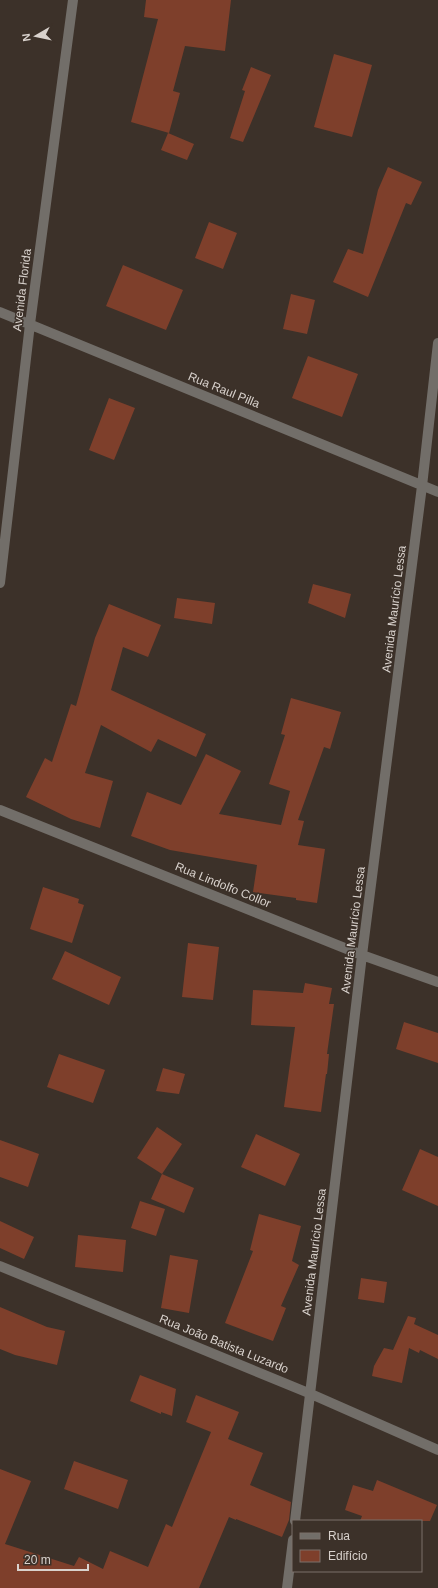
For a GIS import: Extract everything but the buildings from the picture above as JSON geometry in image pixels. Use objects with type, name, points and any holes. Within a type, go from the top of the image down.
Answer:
[{"type":"street","name":"Avenida Florida","points":[[0,583],[30,324],[73,0]]},
{"type":"street","name":"Rua Raul Pilla","points":[[0,312],[438,492]]},
{"type":"street","name":"Avenida Maurício Lessa","points":[[295,1520],[362,955],[422,486],[438,343]]},
{"type":"street","name":"Rua Lindolfo Collor","points":[[0,810],[362,955],[438,982]]},
{"type":"street","name":"Rua João Batista Luzardo","points":[[0,1266],[311,1394],[438,1450]]},
{"type":"street","points":[[287,1588],[292,1548]]}]
